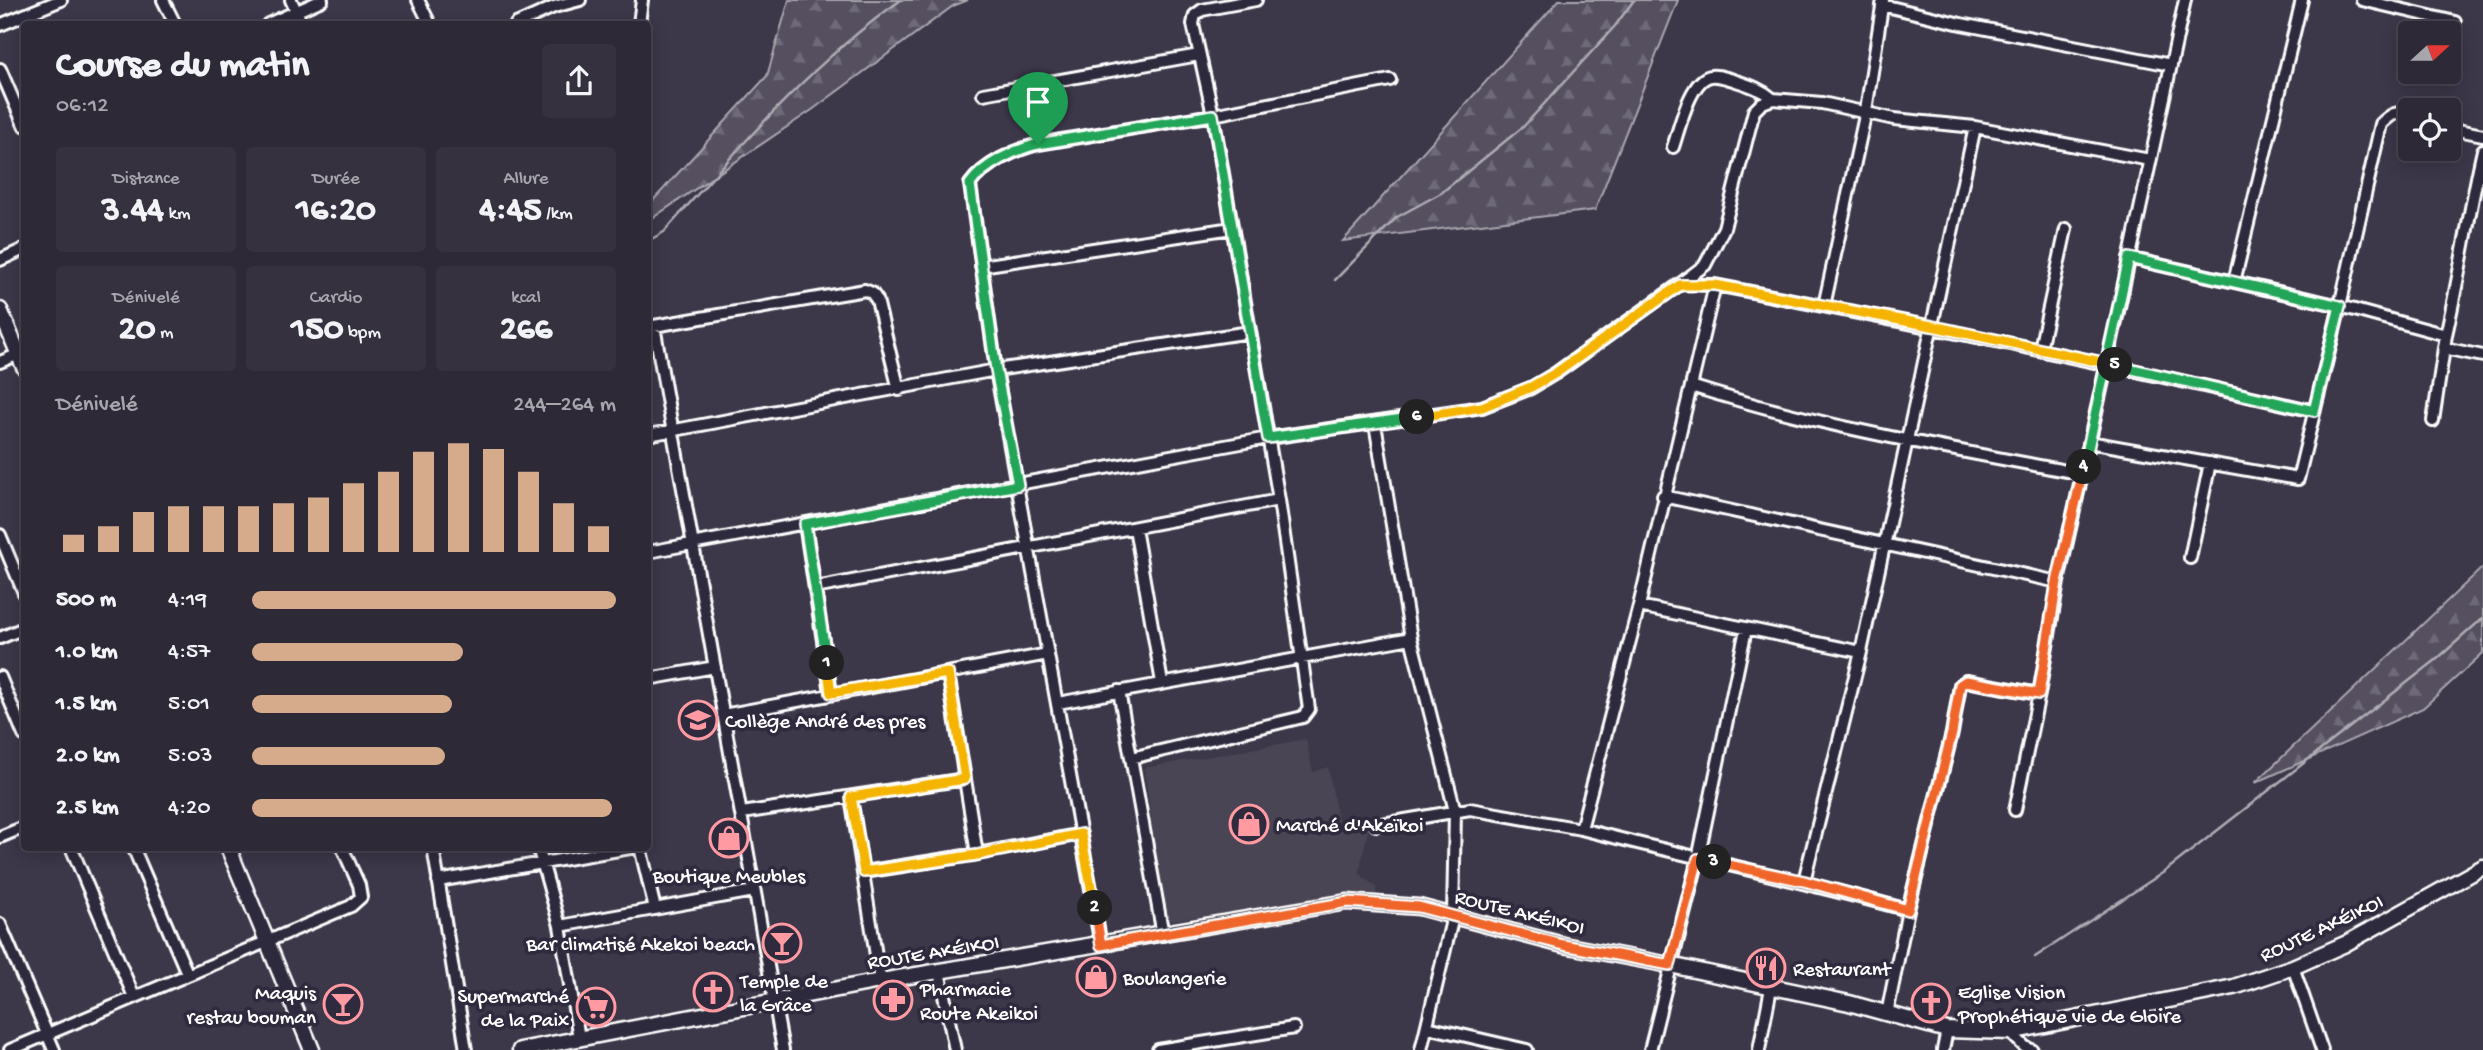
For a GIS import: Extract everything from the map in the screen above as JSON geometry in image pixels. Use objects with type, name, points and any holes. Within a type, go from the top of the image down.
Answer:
[{"type":"street","points":[[0,25],[61,0]]},
{"type":"street","points":[[163,0],[174,21]]},
{"type":"street","points":[[291,0],[301,21]]},
{"type":"street","points":[[274,21],[322,0]]},
{"type":"street","points":[[418,0],[428,21]]},
{"type":"street","points":[[523,21],[554,7],[580,0]]},
{"type":"street","points":[[639,21],[642,0]]},
{"type":"street","points":[[1131,758],[1303,717],[1309,709],[1279,500],[1213,115],[1193,24],[1195,15],[1202,10],[1256,0]]},
{"type":"street","points":[[2015,810],[2039,694],[2057,582],[2185,0]]},
{"type":"street","points":[[2234,282],[2302,0]]},
{"type":"street","points":[[2362,0],[2451,21]]},
{"type":"street","points":[[1824,306],[1866,111],[1882,3],[1961,24],[2171,65]]},
{"type":"street","points":[[983,94],[1199,55]]},
{"type":"street","points":[[0,69],[21,118]]},
{"type":"street","points":[[1674,147],[1691,93],[1710,76],[1720,76],[1761,89],[1773,99]]},
{"type":"street","points":[[1101,945],[996,370],[970,184],[982,171],[1021,149],[1038,144],[1213,115],[1390,80]]},
{"type":"street","points":[[651,551],[1268,438],[1482,407],[1531,387],[1567,365],[1705,265],[1724,228],[1754,111],[1762,103],[1773,99],[1822,103],[1894,119],[1975,127],[2150,160]]},
{"type":"street","points":[[2089,442],[2298,479],[2381,124],[2391,114],[2398,113]]},
{"type":"street","points":[[1804,881],[1861,652],[1975,127]]},
{"type":"street","points":[[2461,131],[2483,135]]},
{"type":"street","points":[[2432,421],[2466,225],[2483,150]]},
{"type":"street","points":[[981,266],[1232,228]]},
{"type":"street","points":[[2040,349],[2066,229]]},
{"type":"street","points":[[0,260],[21,250]]},
{"type":"street","points":[[2129,258],[2340,306],[2446,335]]},
{"type":"street","points":[[1680,285],[1715,285],[1932,326],[2314,411]]},
{"type":"street","points":[[1581,829],[1639,606],[1715,285]]},
{"type":"street","points":[[783,1050],[694,544],[651,327],[865,290],[872,293],[877,300],[899,390]]},
{"type":"street","points":[[0,310],[21,359]]},
{"type":"street","points":[[651,434],[996,370],[1250,332]]},
{"type":"street","points":[[2444,348],[2483,356]]},
{"type":"street","points":[[0,362],[21,361]]},
{"type":"street","points":[[1691,386],[1758,407],[1907,441],[2082,474]]},
{"type":"street","points":[[1375,424],[1411,638],[1455,811],[1453,916],[1421,1050]]},
{"type":"street","points":[[2190,558],[2210,463]]},
{"type":"street","points":[[1663,496],[2057,582]]},
{"type":"street","points":[[815,588],[1279,500]]},
{"type":"street","points":[[805,524],[831,693]]},
{"type":"street","points":[[1135,528],[1162,683]]},
{"type":"street","points":[[0,536],[21,586]]},
{"type":"street","points":[[1639,606],[1861,652]]},
{"type":"street","points":[[0,638],[21,629]]},
{"type":"street","points":[[1650,1050],[1698,859],[1746,629]]},
{"type":"street","points":[[1058,703],[1411,638]]},
{"type":"street","points":[[723,715],[1048,654]]},
{"type":"street","points":[[651,678],[715,667]]},
{"type":"street","points":[[948,673],[977,855]]},
{"type":"street","points":[[0,677],[21,729]]},
{"type":"street","points":[[1887,1014],[1908,910],[1952,733],[1960,685],[1966,681],[2039,694]]},
{"type":"street","points":[[1119,691],[1163,935]]},
{"type":"street","points":[[742,813],[965,779]]},
{"type":"street","points":[[851,797],[880,981]]},
{"type":"street","points":[[1376,825],[1471,809],[1581,829],[1698,859],[1804,881],[1908,910]]},
{"type":"street","points":[[0,837],[21,828]]},
{"type":"street","points":[[864,872],[977,855],[1081,834]]},
{"type":"street","points":[[73,851],[134,997]]},
{"type":"street","points":[[135,851],[187,973]]},
{"type":"street","points":[[230,851],[312,1050]]},
{"type":"street","points":[[10,1050],[351,906],[361,897],[359,885],[344,851]]},
{"type":"street","points":[[434,851],[466,1050]]},
{"type":"street","points":[[539,851],[561,926],[579,1038]]},
{"type":"street","points":[[438,881],[614,851]]},
{"type":"street","points":[[639,851],[655,909]]},
{"type":"street","name":"ROUTE AKÉIKOI","points":[[520,1050],[554,1047],[579,1038],[880,981],[1348,902],[1419,907],[1563,945],[1849,1003],[1947,1030],[2010,1032],[2234,988],[2293,967],[2345,944],[2483,867]]},
{"type":"street","points":[[561,926],[754,891]]},
{"type":"street","points":[[0,924],[54,1050]]},
{"type":"street","points":[[2293,967],[2322,1050]]},
{"type":"street","points":[[939,971],[955,1050]]},
{"type":"street","points":[[1759,1050],[1771,988]]},
{"type":"street","points":[[1427,1027],[1527,1050]]},
{"type":"street","points":[[1158,1050],[1294,1028]]},
{"type":"street","points":[[1943,1050],[1947,1030]]},
{"type":"street","points":[[2010,1032],[2025,1047],[2032,1050]]},
{"type":"shaded area","points":[[1306,739],[1313,772],[1328,767],[1338,821],[1369,826],[1359,873],[1376,887],[1376,902],[1352,895],[1166,921],[1144,768]]},
{"type":"green space","points":[[789,0],[968,0],[953,6],[812,110],[651,219],[651,203],[767,76]]},
{"type":"green space","points":[[1559,0],[1678,0],[1595,210],[1343,241]]},
{"type":"green space","points":[[2483,567],[2483,653],[2423,708],[2255,783]]},
{"type":"waterway","points":[[651,239],[664,232],[747,139],[805,80],[867,25],[901,0]]},
{"type":"waterway","points":[[1335,280],[1397,217],[1441,193],[1524,126],[1615,26],[1634,0]]},
{"type":"waterway","points":[[2035,957],[2164,872],[2436,660],[2483,618]]},
{"type":"place","name":"Collège André des pres","points":[[698,720]]},
{"type":"place","name":"Marché d'Akeïkoi","points":[[1249,824]]},
{"type":"place","name":"Boutique Meubles","points":[[729,838]]},
{"type":"place","name":"Bar climatisé Akekoi beach","points":[[782,943]]},
{"type":"place","name":"Restaurant","points":[[1766,968]]},
{"type":"place","name":"Boulangerie","points":[[1096,977]]},
{"type":"place","name":"Temple de la Grâce","points":[[713,992]]},
{"type":"place","name":"Pharmacie Route Akeikoi","points":[[893,1000]]},
{"type":"place","name":"Eglise Vision Prophétique vie de Gloire","points":[[1931,1003]]},
{"type":"place","name":"Maquis restau bouman","points":[[343,1004]]},
{"type":"place","name":"Supermarché de la Paix","points":[[596,1007]]},
{"type":"route","points":[[1038,144],[1021,149],[982,171],[970,184],[996,370],[1018,485],[805,524],[831,693],[948,673],[965,779],[851,797],[864,872],[977,855],[1081,834],[1101,945],[1348,902],[1419,907],[1563,945],[1670,965],[1698,859],[1804,881],[1908,910],[1952,733],[1960,685],[1966,681],[2039,694],[2057,582],[2107,363],[2129,258],[2340,306],[2314,411],[2107,363],[1932,326],[1715,285],[1680,285],[1556,373],[1531,387],[1482,407],[1268,438],[1213,115],[1038,144]]}]
